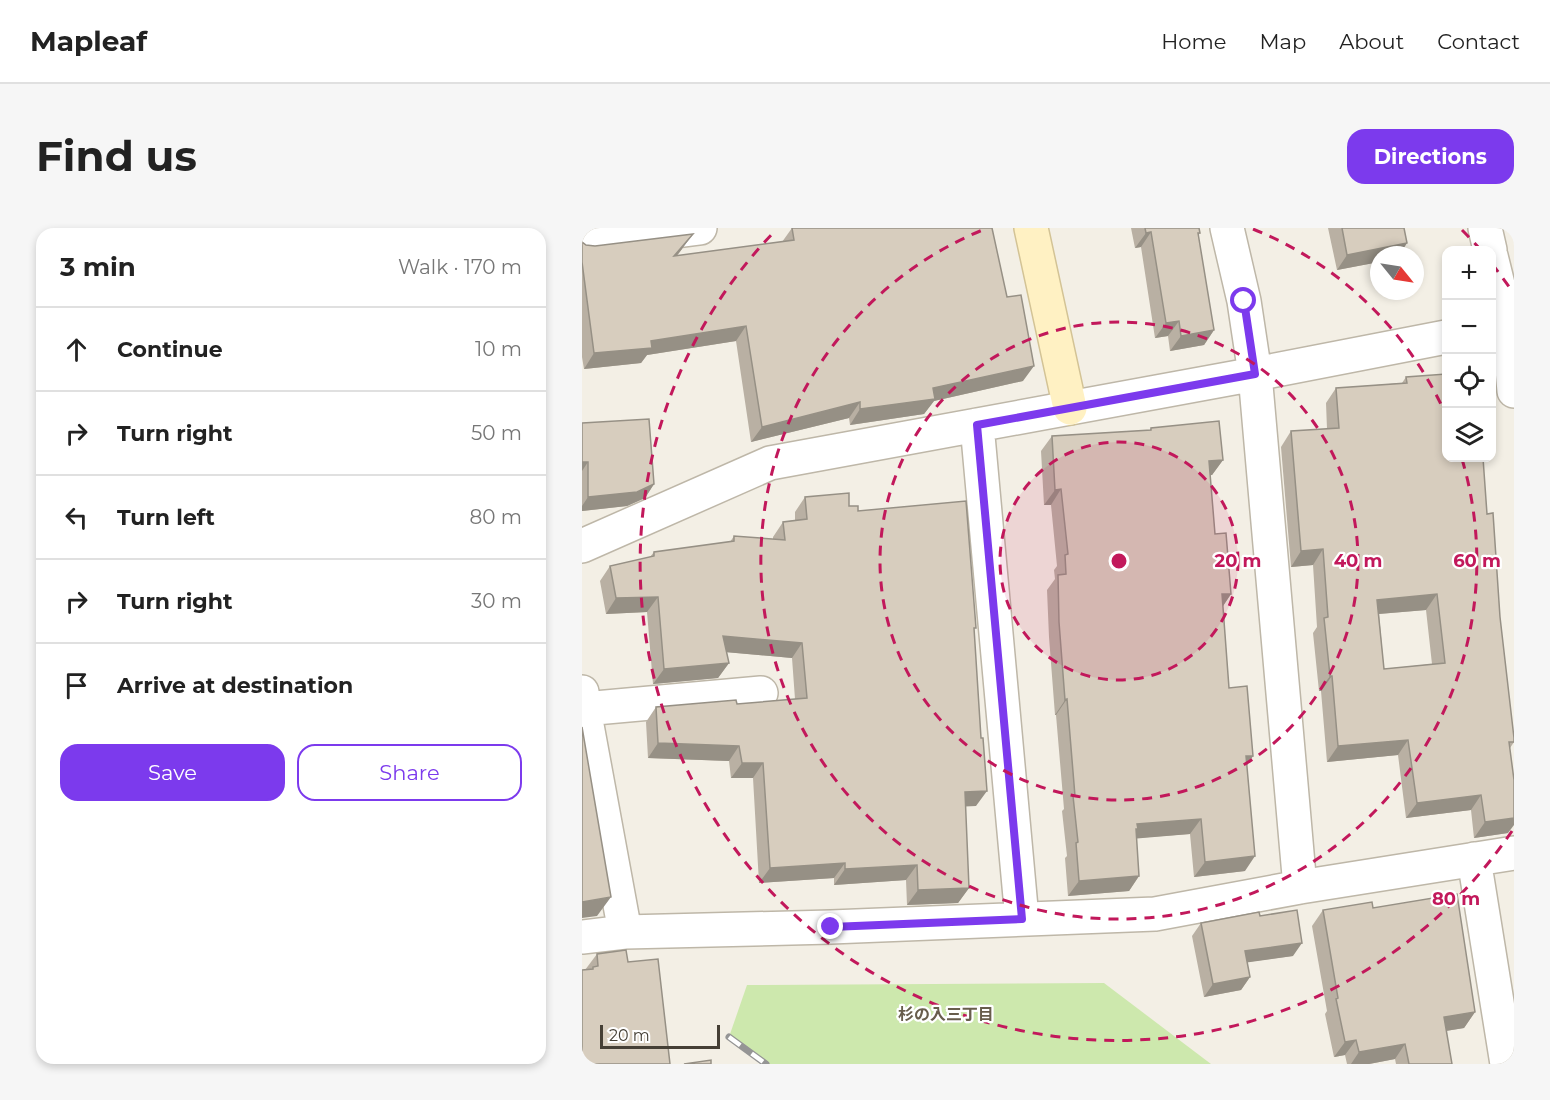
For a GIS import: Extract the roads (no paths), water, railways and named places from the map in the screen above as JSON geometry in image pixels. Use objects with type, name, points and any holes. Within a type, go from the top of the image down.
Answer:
[{"type":"street","points":[[582,243],[700,228]]},
{"type":"street","points":[[1031,228],[1070,408]]},
{"type":"street","points":[[1227,228],[1244,301],[1255,374],[1300,887]]},
{"type":"street","points":[[1485,228],[1489,246]]},
{"type":"street","points":[[1496,281],[1514,391]]},
{"type":"street","points":[[582,546],[770,464],[1442,338]]},
{"type":"street","points":[[977,425],[1022,919]]},
{"type":"street","points":[[626,932],[583,700],[761,693]]},
{"type":"street","points":[[582,937],[626,932],[831,927],[1155,914],[1300,887],[1514,853]]},
{"type":"street","points":[[1474,859],[1507,1064]]},
{"type":"railway","points":[[729,1037],[766,1064]]},
{"type":"district","name":"杉の入三丁目","points":[[946,1014]]}]
